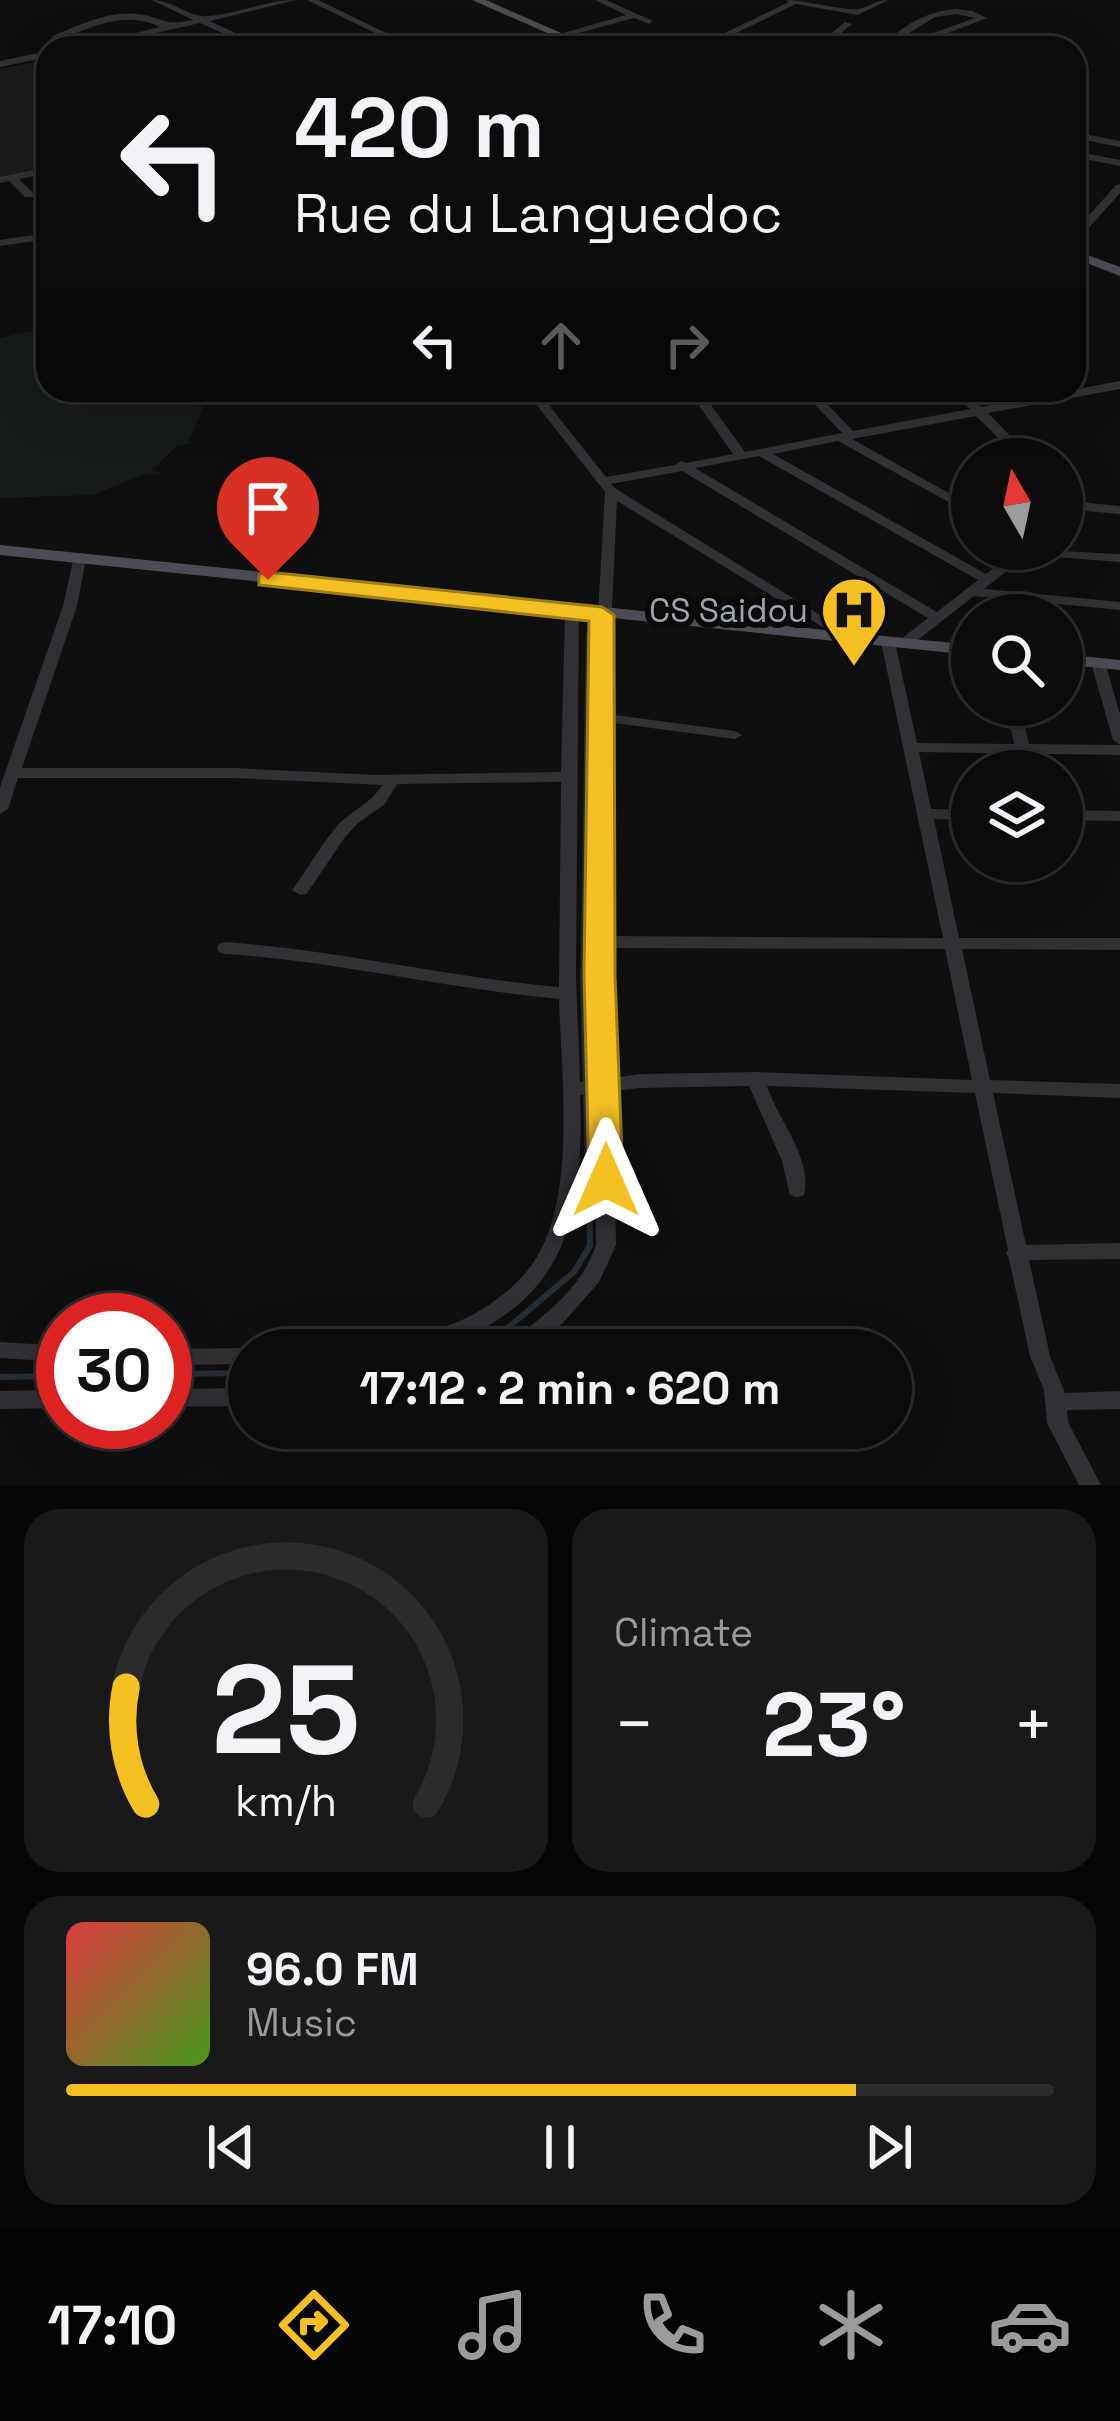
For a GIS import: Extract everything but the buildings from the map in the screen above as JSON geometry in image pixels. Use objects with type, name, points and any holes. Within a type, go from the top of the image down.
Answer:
[{"type":"main road","points":[[482,0],[563,36]]},
{"type":"main road","points":[[1086,259],[1120,272]]},
{"type":"main road","points":[[0,550],[951,648]]},
{"type":"main road","points":[[1083,661],[1120,665]]},
{"type":"street","points":[[156,0],[235,36]]},
{"type":"street","points":[[135,36],[292,0]]},
{"type":"street","points":[[310,0],[388,36]]},
{"type":"street","points":[[599,0],[649,21]]},
{"type":"street","points":[[722,36],[791,2],[858,12],[884,0]]},
{"type":"street","points":[[897,36],[931,9],[949,8],[983,18],[933,36]]},
{"type":"street","points":[[563,36],[634,15]]},
{"type":"street","points":[[62,36],[116,18],[142,16],[169,29]]},
{"type":"street","points":[[833,36],[848,24]]},
{"type":"street","points":[[0,64],[36,54]]},
{"type":"street","points":[[1086,137],[1120,144]]},
{"type":"street","points":[[1086,157],[1120,164]]},
{"type":"street","points":[[6,179],[36,173]]},
{"type":"street","points":[[6,179],[29,195]]},
{"type":"street","points":[[1086,225],[1120,187]]},
{"type":"street","points":[[1,240],[36,236]]},
{"type":"street","points":[[1086,390],[1120,385]]},
{"type":"street","points":[[541,402],[607,487],[852,639]]},
{"type":"street","points":[[703,402],[740,454]]},
{"type":"street","points":[[817,402],[845,436],[951,499]]},
{"type":"street","points":[[970,402],[1006,438]]},
{"type":"street","points":[[607,487],[681,465],[1028,402]]},
{"type":"street","points":[[759,451],[987,580]]},
{"type":"street","points":[[681,465],[938,618]]},
{"type":"street","points":[[541,1329],[601,1268],[608,1209],[599,975],[599,717],[607,487]]},
{"type":"street","points":[[1083,507],[1120,510]]},
{"type":"street","points":[[1083,555],[1120,559]]},
{"type":"street","points":[[0,809],[70,606],[79,559]]},
{"type":"street","points":[[1000,570],[897,643],[951,941],[1016,1253],[1066,1442],[1090,1485]]},
{"type":"street","points":[[971,592],[1120,606]]},
{"type":"street","points":[[476,1329],[488,1326],[556,1242],[568,1158],[572,612]]},
{"type":"street","points":[[1098,663],[1120,740]]},
{"type":"street","points":[[599,717],[736,735]]},
{"type":"street","points":[[1018,726],[1024,749]]},
{"type":"street","points":[[914,747],[1120,750]]},
{"type":"street","points":[[12,773],[570,777]]},
{"type":"street","points":[[299,890],[318,873],[344,828],[386,799],[391,778]]},
{"type":"street","points":[[927,814],[951,814]]},
{"type":"street","points":[[1083,815],[1120,816]]},
{"type":"street","points":[[568,872],[599,872]]},
{"type":"street","points":[[599,942],[1120,944]]},
{"type":"street","points":[[224,948],[367,963],[467,985],[567,984],[599,975]]},
{"type":"street","points":[[570,1090],[756,1079],[1120,1091]]},
{"type":"street","points":[[756,1079],[773,1126],[796,1162],[797,1190]]},
{"type":"street","points":[[1016,1253],[1120,1251]]},
{"type":"street","points":[[0,1350],[36,1352]]},
{"type":"street","points":[[192,1356],[228,1356]]},
{"type":"street","points":[[192,1398],[228,1397]]},
{"type":"street","points":[[0,1400],[36,1400]]},
{"type":"street","points":[[1056,1402],[1120,1400]]},
{"type":"shaded area","points":[[36,62],[36,172],[0,179],[0,69]]},
{"type":"shaded area","points":[[36,330],[36,402],[197,402],[198,407],[204,406],[189,441],[195,442],[177,446],[152,470],[164,475],[145,474],[92,495],[0,498],[0,338]]},
{"type":"waterway","points":[[583,972],[588,634]]},
{"type":"waterway","points":[[506,1329],[574,1272],[590,1246],[583,972]]},
{"type":"waterway","points":[[192,1374],[228,1373]]},
{"type":"waterway","points":[[0,1377],[36,1376]]},
{"type":"place","name":"CS Saidou","points":[[854,669]]},
{"type":"route","points":[[268,580],[602,615],[599,975],[606,1180]]}]
